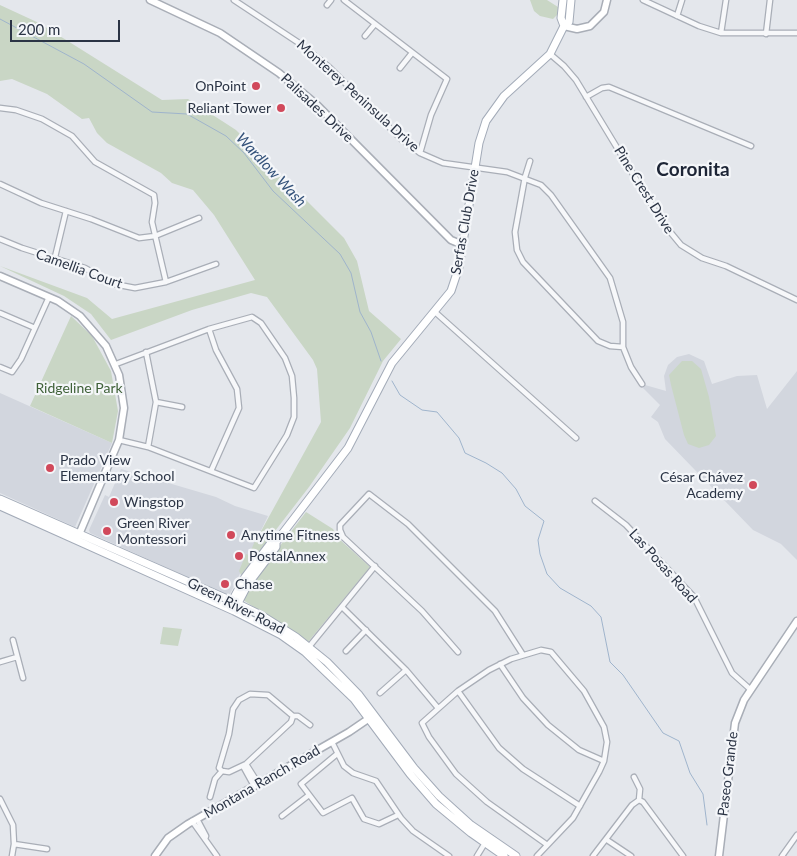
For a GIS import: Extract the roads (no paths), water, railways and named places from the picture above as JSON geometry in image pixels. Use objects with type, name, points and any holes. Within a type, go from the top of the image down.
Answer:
[{"type":"main road","name":"Serfas Club Drive","points":[[563,0],[561,18],[564,26]]},
{"type":"main road","name":"Serfas Club Drive","points":[[233,606],[276,546],[276,542],[348,448],[392,363],[451,291],[456,279],[463,245],[481,132],[491,110],[550,54],[564,26],[569,22],[571,0]]},
{"type":"main road","name":"Green River Road","points":[[0,499],[78,537],[233,606],[307,649],[372,716],[438,796],[471,825],[516,856]]},
{"type":"main road","name":"Green River Road","points":[[0,506],[78,537]]},
{"type":"main road","points":[[15,513],[23,509]]},
{"type":"main road","name":"Green River Road","points":[[372,716],[410,774],[436,804],[485,844],[504,856]]},
{"type":"street","name":"Palisades Drive","points":[[150,0],[220,33],[279,73],[324,112],[451,240],[463,245]]},
{"type":"street","name":"Monterey Peninsula Drive","points":[[234,0],[299,43],[329,67],[402,140],[420,153],[443,162],[475,166],[525,177],[541,185],[551,195],[610,278],[622,322],[623,347]]},
{"type":"street","points":[[327,5],[331,0]]},
{"type":"street","points":[[344,0],[446,78],[431,115],[420,153]]},
{"type":"street","points":[[564,26],[577,29],[590,26],[604,12],[607,0]]},
{"type":"street","points":[[644,0],[677,16],[722,33],[797,33]]},
{"type":"street","points":[[677,16],[682,0]]},
{"type":"street","points":[[722,33],[726,0]]},
{"type":"street","points":[[766,34],[770,0]]},
{"type":"street","points":[[365,36],[375,24]]},
{"type":"street","points":[[400,68],[412,53]]},
{"type":"street","name":"Pine Crest Drive","points":[[550,54],[570,73],[662,222],[681,245],[702,258],[726,266],[797,300]]},
{"type":"street","points":[[586,97],[609,86],[751,146]]},
{"type":"street","points":[[0,108],[16,110],[42,119],[72,136],[95,162],[154,195],[155,203],[152,222],[166,282]]},
{"type":"street","points":[[530,161],[525,177],[515,232],[517,250],[523,262],[598,341],[610,346],[623,347],[631,367],[642,384]]},
{"type":"street","points":[[0,184],[41,203],[139,238],[155,236],[199,218]]},
{"type":"street","points":[[55,257],[66,212]]},
{"type":"street","name":"Camellia Court","points":[[0,239],[85,268],[114,284],[135,288],[166,282],[216,264]]},
{"type":"street","points":[[0,276],[66,306],[89,324],[106,346],[116,364],[123,392],[124,408],[119,440],[78,537]]},
{"type":"street","points":[[0,367],[12,372],[21,359],[48,297]]},
{"type":"street","points":[[435,312],[576,438]]},
{"type":"street","points":[[0,313],[35,328]]},
{"type":"street","points":[[116,364],[209,329],[252,317],[261,323],[285,358],[292,376],[294,398],[294,417],[287,435],[254,488],[211,470],[119,440]]},
{"type":"street","points":[[209,329],[216,350],[237,389],[239,408],[211,470]]},
{"type":"street","points":[[146,352],[156,402],[148,448]]},
{"type":"street","points":[[156,402],[182,407]]},
{"type":"street","points":[[458,652],[422,611],[340,530],[340,525],[369,494],[408,524],[495,611],[523,654]]},
{"type":"street","name":"Las Posas Road","points":[[594,501],[626,526],[694,597],[732,674],[751,690]]},
{"type":"street","points":[[307,649],[375,566]]},
{"type":"street","points":[[342,607],[406,670],[438,708]]},
{"type":"street","name":"Paseo Grande","points":[[719,856],[732,736],[739,710],[796,625]]},
{"type":"street","points":[[346,651],[366,630]]},
{"type":"street","points":[[12,640],[23,678]]},
{"type":"street","points":[[537,856],[546,844],[568,825],[580,806],[604,761],[606,733],[592,702],[552,652],[548,650],[523,654],[500,664],[458,691],[422,722],[429,737],[456,774],[487,802],[546,844]]},
{"type":"street","points":[[0,662],[17,657]]},
{"type":"street","points":[[500,664],[523,698],[548,725],[579,750],[604,761]]},
{"type":"street","points":[[380,693],[406,670]]},
{"type":"street","points":[[458,691],[499,748],[523,769],[580,806]]},
{"type":"street","points":[[222,771],[219,768],[229,734],[232,710],[239,700],[250,694],[266,694],[310,726]]},
{"type":"street","points":[[222,771],[229,772],[245,765],[291,722],[294,716]]},
{"type":"street","name":"Montana Ranch Road","points":[[155,856],[168,838],[194,820],[332,742],[372,716]]},
{"type":"street","points":[[332,742],[337,754],[349,771],[376,780],[398,815],[413,830],[449,856]]},
{"type":"street","points":[[337,754],[301,784],[323,813],[352,798],[364,819],[380,824],[398,815]]},
{"type":"street","points":[[245,765],[256,784]]},
{"type":"street","points":[[210,797],[215,779],[222,771]]},
{"type":"street","points":[[592,856],[607,840],[632,805],[639,800],[640,790],[634,777]]},
{"type":"street","points":[[282,816],[309,795]]},
{"type":"street","points":[[0,799],[13,825],[14,844],[12,856]]},
{"type":"street","points":[[639,800],[643,802],[683,856]]},
{"type":"street","points":[[194,820],[202,838],[205,839],[213,855]]},
{"type":"street","points":[[782,856],[797,835]]},
{"type":"street","points":[[607,840],[631,856]]},
{"type":"street","points":[[14,844],[47,849]]},
{"type":"street","points":[[477,856],[485,844]]},
{"type":"waterway","name":"Wardlow Wash","points":[[0,19],[84,64],[152,112],[187,114],[226,136],[244,153],[273,191],[340,254],[351,273],[360,312],[371,332],[381,361]]},
{"type":"waterway","name":"Wardlow Wash","points":[[392,381],[400,395],[422,410],[437,412],[459,438],[465,453],[502,473],[516,489],[525,506],[544,521],[538,540],[540,554],[547,574],[560,588],[591,606],[601,617],[610,662],[623,675],[663,733],[679,741],[690,773],[703,794],[707,825]]},
{"type":"place","name":"OnPoint","points":[[256,86]]},
{"type":"place","name":"Reliant Tower","points":[[281,108]]},
{"type":"place","name":"Prado View Elementary School","points":[[50,468]]},
{"type":"place","name":"César Chávez Academy","points":[[753,485]]},
{"type":"place","name":"Wingstop","points":[[114,502]]},
{"type":"place","name":"Green River Montessori","points":[[107,531]]},
{"type":"place","name":"Anytime Fitness","points":[[231,535]]},
{"type":"place","name":"PostalAnnex","points":[[239,556]]},
{"type":"place","name":"Chase","points":[[225,584]]},
{"type":"district","name":"Coronita","points":[[693,170]]},
{"type":"park label","name":"Ridgeline Park","points":[[79,388]]}]
